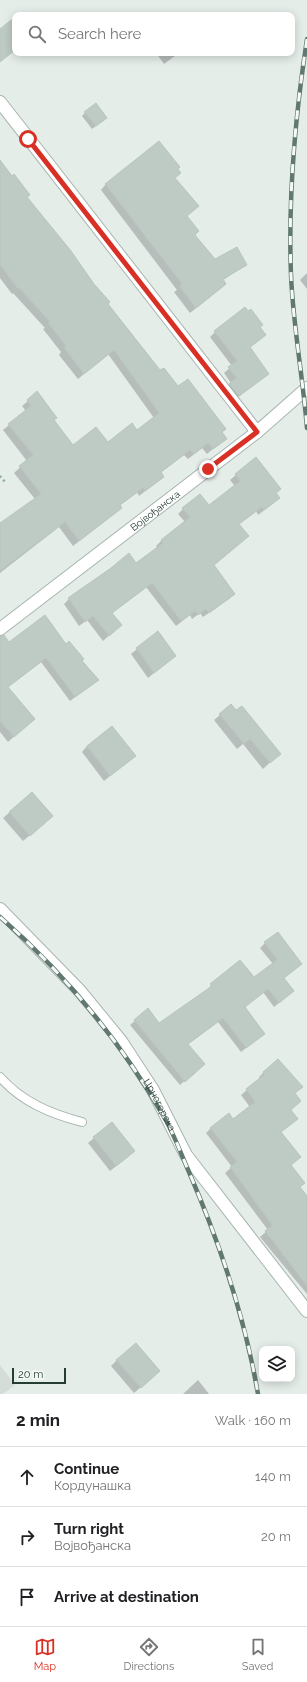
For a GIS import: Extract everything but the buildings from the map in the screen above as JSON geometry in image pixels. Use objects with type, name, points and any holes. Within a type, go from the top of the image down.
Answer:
[{"type":"street","points":[[0,102],[257,432]]},
{"type":"street","name":"Војвођанска","points":[[0,629],[257,432],[307,388]]},
{"type":"street","name":"Црногорска","points":[[0,909],[80,991],[121,1041],[153,1090],[186,1155],[307,1311]]},
{"type":"lane","points":[[0,1077],[36,1106],[61,1117],[82,1122]]},
{"type":"path","points":[[0,476],[6,483]]},
{"type":"shaded area","points":[[0,1365],[15,1385],[3,1394],[0,1394]]},
{"type":"railway","points":[[307,39],[293,157],[290,245],[294,313],[307,428]]},
{"type":"railway","points":[[0,917],[47,962],[90,1010],[129,1062],[168,1124],[200,1199],[221,1254],[239,1309],[253,1365],[258,1394]]},
{"type":"route","points":[[28,139],[257,432],[208,469]]}]
